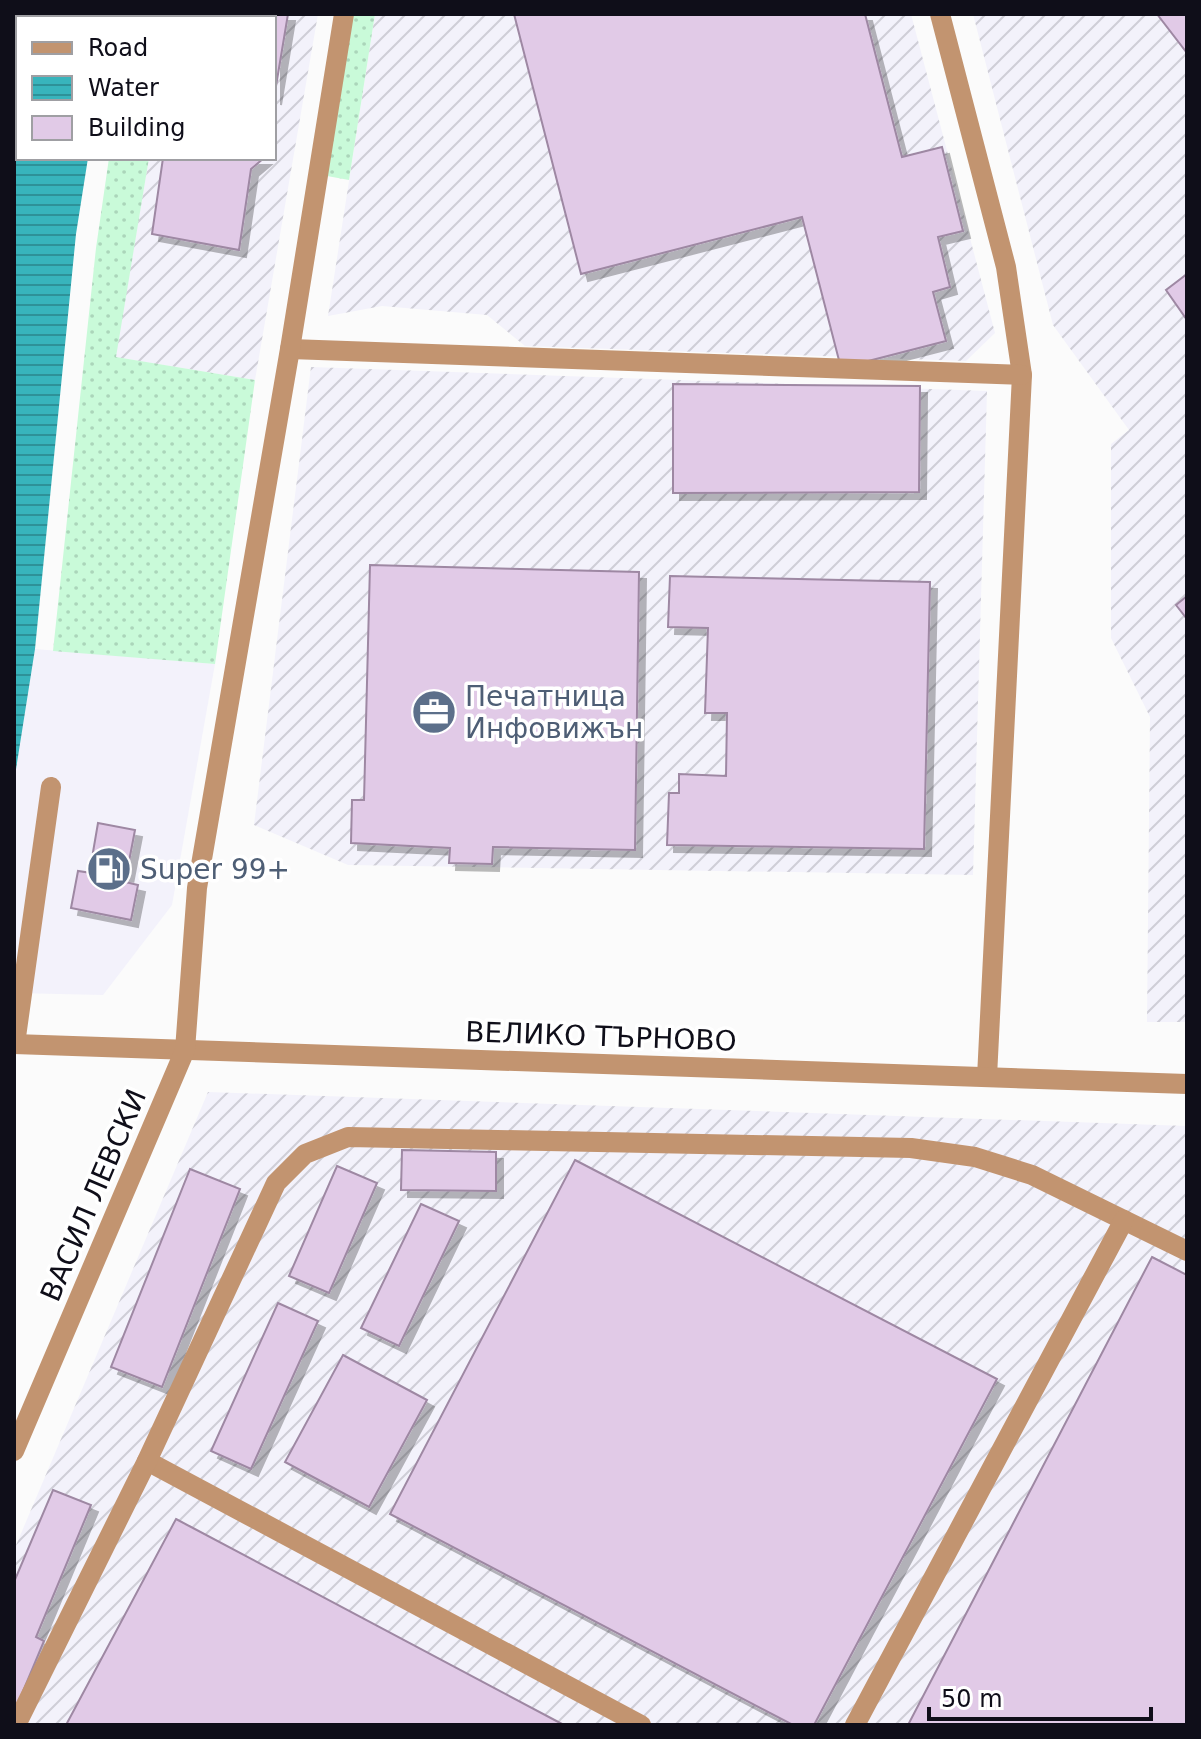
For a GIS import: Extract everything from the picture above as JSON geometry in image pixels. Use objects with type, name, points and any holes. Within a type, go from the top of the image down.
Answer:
[{"type":"street","name":"ВАСИЛ ЛЕВСКИ","points":[[14,1451],[185,1050],[197,888],[344,14]]},
{"type":"street","points":[[940,14],[1006,267],[1022,375],[987,1077]]},
{"type":"street","points":[[290,349],[1022,375]]},
{"type":"street","points":[[15,1044],[51,787]]},
{"type":"street","name":"ВЕЛИКО ТЪРНОВО","points":[[15,1044],[1187,1084]]},
{"type":"street","points":[[1143,1083],[1187,1073]]},
{"type":"street","points":[[1143,1083],[1187,1098]]},
{"type":"street","points":[[16,1725],[147,1461],[276,1183],[305,1154],[348,1137],[911,1148],[975,1157],[1032,1175],[1187,1251]]},
{"type":"street","points":[[855,1725],[1124,1220]]},
{"type":"street","points":[[147,1461],[641,1725]]},
{"type":"shaded area","points":[[318,14],[255,380],[115,357],[149,160],[276,160],[276,16],[174,16]]},
{"type":"shaded area","points":[[375,14],[911,14],[995,333],[966,361],[525,346],[487,315],[382,306],[328,316]]},
{"type":"shaded area","points":[[973,14],[1187,14],[1187,1022],[1147,1022],[1150,717],[1111,638],[1111,444],[1129,430],[1053,325]]},
{"type":"shaded area","points":[[311,367],[987,391],[973,875],[348,865],[254,825]]},
{"type":"shaded area","points":[[35,649],[215,664],[172,905],[103,995],[14,993],[14,782]]},
{"type":"shaded area","points":[[208,1092],[1187,1126],[1187,1725],[14,1725],[14,1550]]},
{"type":"green space","points":[[342,14],[375,14],[349,180],[316,174]]},
{"type":"green space","points":[[109,160],[149,160],[116,357],[255,380],[215,664],[53,651],[96,248]]},
{"type":"water","points":[[14,14],[111,14],[16,16],[16,160],[88,160],[76,234],[35,649],[14,782]]},
{"type":"building","points":[[288,14],[276,86],[276,16],[198,16]]},
{"type":"building","points":[[514,14],[865,14],[902,157],[942,147],[963,231],[938,237],[950,287],[933,292],[946,341],[841,368],[802,217],[581,274]]},
{"type":"building","points":[[1157,14],[1187,14],[1187,53]]},
{"type":"building","points":[[163,160],[262,160],[251,169],[239,250],[152,234]]},
{"type":"building","points":[[1187,274],[1187,320],[1166,290]]},
{"type":"building","points":[[673,384],[920,386],[919,492],[673,493]]},
{"type":"building","points":[[370,565],[639,572],[635,850],[493,847],[492,864],[449,863],[450,848],[351,843],[352,800],[364,800]]},
{"type":"building","points":[[670,576],[930,582],[924,849],[667,845],[669,793],[679,793],[679,774],[726,776],[727,713],[705,713],[708,628],[668,627]]},
{"type":"building","points":[[1187,596],[1187,619],[1176,605]]},
{"type":"building","points":[[98,823],[135,830],[125,882],[138,885],[131,920],[71,908],[78,871],[98,874],[103,853],[93,852]]},
{"type":"building","points":[[402,1150],[496,1152],[496,1191],[401,1190]]},
{"type":"building","points":[[575,1160],[997,1379],[814,1725],[793,1725],[390,1514]]},
{"type":"building","points":[[337,1166],[377,1183],[329,1293],[289,1276]]},
{"type":"building","points":[[190,1169],[240,1189],[162,1387],[111,1367]]},
{"type":"building","points":[[421,1204],[459,1221],[399,1346],[361,1328]]},
{"type":"building","points":[[1152,1257],[1187,1275],[1187,1725],[908,1725]]},
{"type":"building","points":[[278,1303],[318,1321],[251,1469],[211,1451]]},
{"type":"building","points":[[343,1355],[427,1400],[369,1507],[285,1462]]},
{"type":"building","points":[[53,1490],[91,1505],[36,1637],[44,1641],[14,1713],[14,1582]]},
{"type":"building","points":[[176,1519],[564,1725],[66,1725]]},
{"type":"place","name":"Печатница Инфовижън","points":[[434,712]]},
{"type":"place","name":"Super 99+","points":[[109,869]]}]
